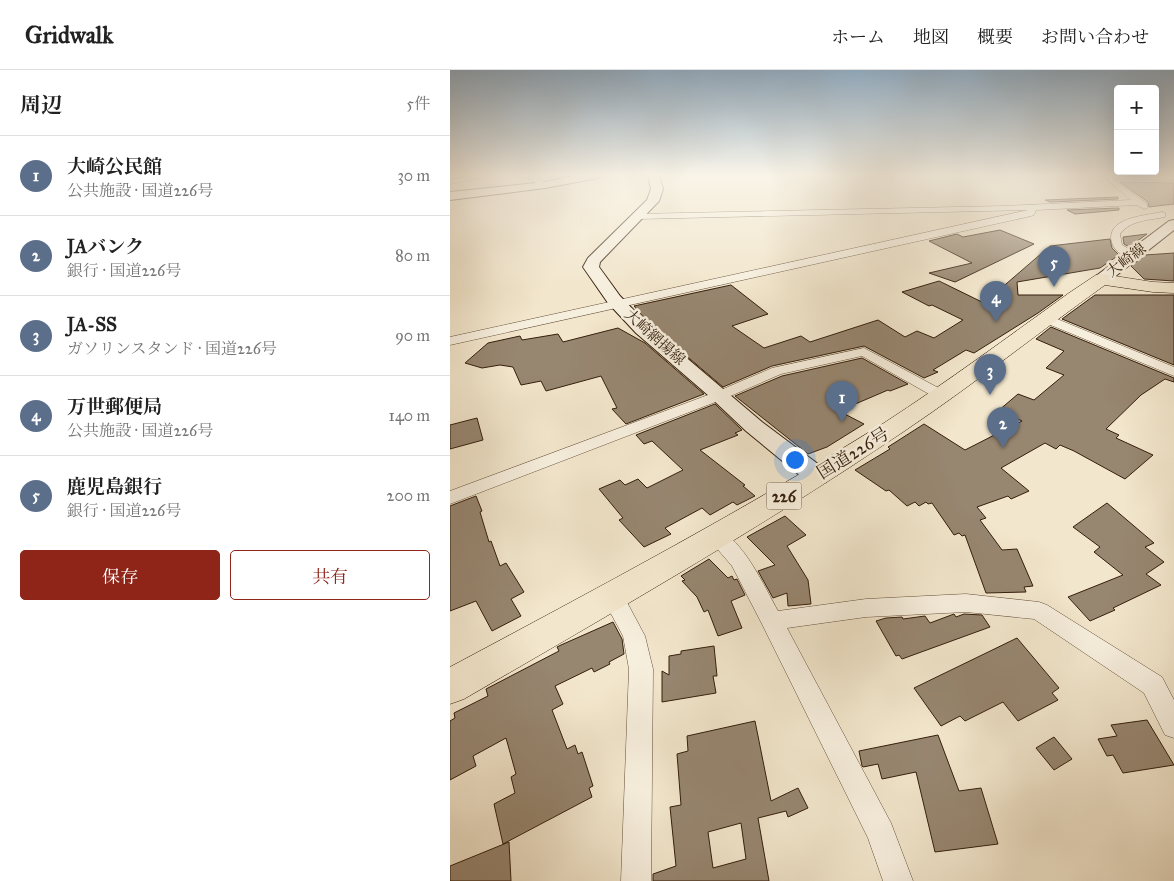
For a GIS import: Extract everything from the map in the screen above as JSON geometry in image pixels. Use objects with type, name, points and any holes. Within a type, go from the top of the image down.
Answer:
[{"type":"highway","points":[[1102,278],[1153,287],[1174,288]]},
{"type":"highway","name":"国道226号","points":[[450,687],[717,537],[817,476],[941,395],[1102,278]]},
{"type":"street","name":"大崎網揚線","points":[[642,213],[598,253],[593,260],[591,267],[598,280],[618,304],[653,338],[721,395],[745,419],[817,476]]},
{"type":"street","points":[[639,216],[777,213]]},
{"type":"street","points":[[450,341],[1031,213]]},
{"type":"street","points":[[1158,213],[1174,217]]},
{"type":"street","points":[[1132,255],[1120,250],[1115,240],[1116,233],[1120,227],[1129,222],[1162,215]]},
{"type":"street","name":"大崎線","points":[[1102,278],[1174,224]]},
{"type":"street","points":[[1045,318],[1174,372]]},
{"type":"street","points":[[450,498],[721,395],[777,371],[864,352],[941,395]]},
{"type":"street","points":[[717,537],[740,562],[772,621],[881,833],[898,881]]},
{"type":"street","points":[[612,596],[634,636],[641,669],[636,881]]},
{"type":"street","points":[[772,621],[866,608],[966,603],[1039,611],[1152,685],[1174,726]]},
{"type":"building","points":[[1000,230],[1034,244],[955,282],[929,273],[972,263],[929,241],[957,234],[963,237]]},
{"type":"building","points":[[1147,234],[1129,247],[1124,244],[1123,237]]},
{"type":"building","points":[[1110,239],[1112,248],[1119,255],[1100,268],[1017,282],[1018,295],[1063,295],[974,353],[966,350],[933,370],[938,372],[924,378],[864,346],[772,366],[723,387],[650,325],[634,306],[731,285],[768,314],[732,326],[764,348],[801,336],[810,342],[878,320],[905,337],[917,331],[934,338],[963,320],[902,292],[939,281],[984,303],[1050,246]]},
{"type":"building","points":[[1174,253],[1174,281],[1144,279],[1131,266],[1145,255]]},
{"type":"building","points":[[1095,295],[1174,295],[1174,365],[1062,319]]},
{"type":"building","points":[[1051,327],[1174,378],[1174,382],[1165,379],[1141,395],[1106,429],[1119,435],[1116,438],[1153,455],[1125,479],[1074,451],[1060,445],[1056,449],[1045,443],[1001,468],[1029,491],[1011,499],[1008,496],[977,507],[986,518],[980,520],[1002,550],[1017,549],[1033,586],[1024,587],[1026,592],[986,593],[965,535],[962,536],[959,533],[954,535],[932,503],[928,504],[926,502],[919,506],[915,502],[907,506],[889,490],[886,491],[855,470],[890,449],[888,447],[924,424],[965,450],[1022,421],[998,411],[1018,394],[1034,400],[1064,375],[1046,368],[1064,351],[1036,339]]},
{"type":"building","points":[[618,328],[645,343],[704,394],[626,424],[612,409],[617,408],[601,376],[546,391],[541,381],[521,385],[513,367],[500,365],[482,368],[465,363],[488,343],[520,336],[522,340],[558,334],[563,342]]},
{"type":"building","points":[[862,358],[908,384],[890,391],[888,390],[839,411],[864,424],[827,447],[808,454],[735,396],[782,376]]},
{"type":"building","points":[[715,404],[742,430],[735,433],[738,435],[700,450],[745,485],[743,486],[755,496],[737,505],[733,502],[710,515],[702,508],[665,528],[671,534],[644,547],[619,520],[623,518],[599,489],[620,480],[625,485],[638,479],[647,488],[683,470],[652,441],[644,444],[636,435]]},
{"type":"building","points":[[477,418],[483,440],[450,449],[450,425]]},
{"type":"building","points":[[476,496],[482,511],[480,512],[489,542],[491,541],[500,566],[506,563],[524,592],[511,599],[521,616],[492,631],[476,601],[450,611],[450,506]]},
{"type":"building","points":[[1107,503],[1154,543],[1145,547],[1164,562],[1146,574],[1161,585],[1090,621],[1068,597],[1123,575],[1094,552],[1100,547],[1073,527]]},
{"type":"building","points":[[785,516],[806,535],[787,546],[808,580],[811,604],[788,606],[787,593],[773,598],[758,571],[775,565],[747,537]]},
{"type":"building","points":[[709,559],[728,578],[732,576],[734,580],[737,579],[745,595],[731,601],[742,628],[718,636],[708,610],[704,612],[697,597],[682,581],[685,580],[681,576]]},
{"type":"building","points":[[954,614],[956,617],[964,614],[982,615],[990,627],[902,659],[899,655],[896,656],[876,621],[886,618],[902,617],[903,619],[925,616],[930,623]]},
{"type":"building","points":[[613,622],[622,639],[624,654],[594,672],[592,668],[555,686],[563,704],[552,710],[567,749],[575,745],[578,754],[582,752],[593,786],[589,788],[592,797],[503,844],[494,804],[515,793],[511,777],[516,774],[506,738],[473,756],[476,766],[450,780],[450,721],[455,718],[454,713],[488,696],[486,689],[559,651],[557,647]]},
{"type":"building","points":[[1017,638],[1059,688],[1052,693],[1058,700],[1018,721],[1003,702],[965,721],[960,716],[941,726],[914,688]]},
{"type":"building","points":[[714,646],[717,676],[713,676],[716,693],[662,702],[662,671],[669,675],[669,656],[681,654],[681,651]]},
{"type":"building","points":[[1147,720],[1174,765],[1123,773],[1113,755],[1107,756],[1098,739],[1117,736],[1111,725]]},
{"type":"building","points":[[755,721],[771,801],[798,788],[808,808],[788,817],[786,811],[758,818],[769,881],[653,881],[653,874],[676,866],[670,807],[681,805],[677,754],[688,751],[687,736]],"holes":[[[741,823],[746,859],[713,868],[708,832]]]},
{"type":"building","points":[[938,735],[959,791],[981,788],[998,844],[935,852],[916,772],[882,779],[878,764],[862,766],[859,751]]},
{"type":"building","points":[[1054,737],[1072,759],[1054,770],[1036,748]]},
{"type":"building","points":[[509,842],[511,881],[450,881],[450,866]]},
{"type":"place","name":"鹿児島銀行","points":[[1054,287]]},
{"type":"place","name":"万世郵便局","points":[[996,322]]},
{"type":"place","name":"JA-SS","points":[[990,395]]},
{"type":"place","name":"大崎公民館","points":[[842,422]]},
{"type":"place","name":"JAバンク","points":[[1003,448]]}]
